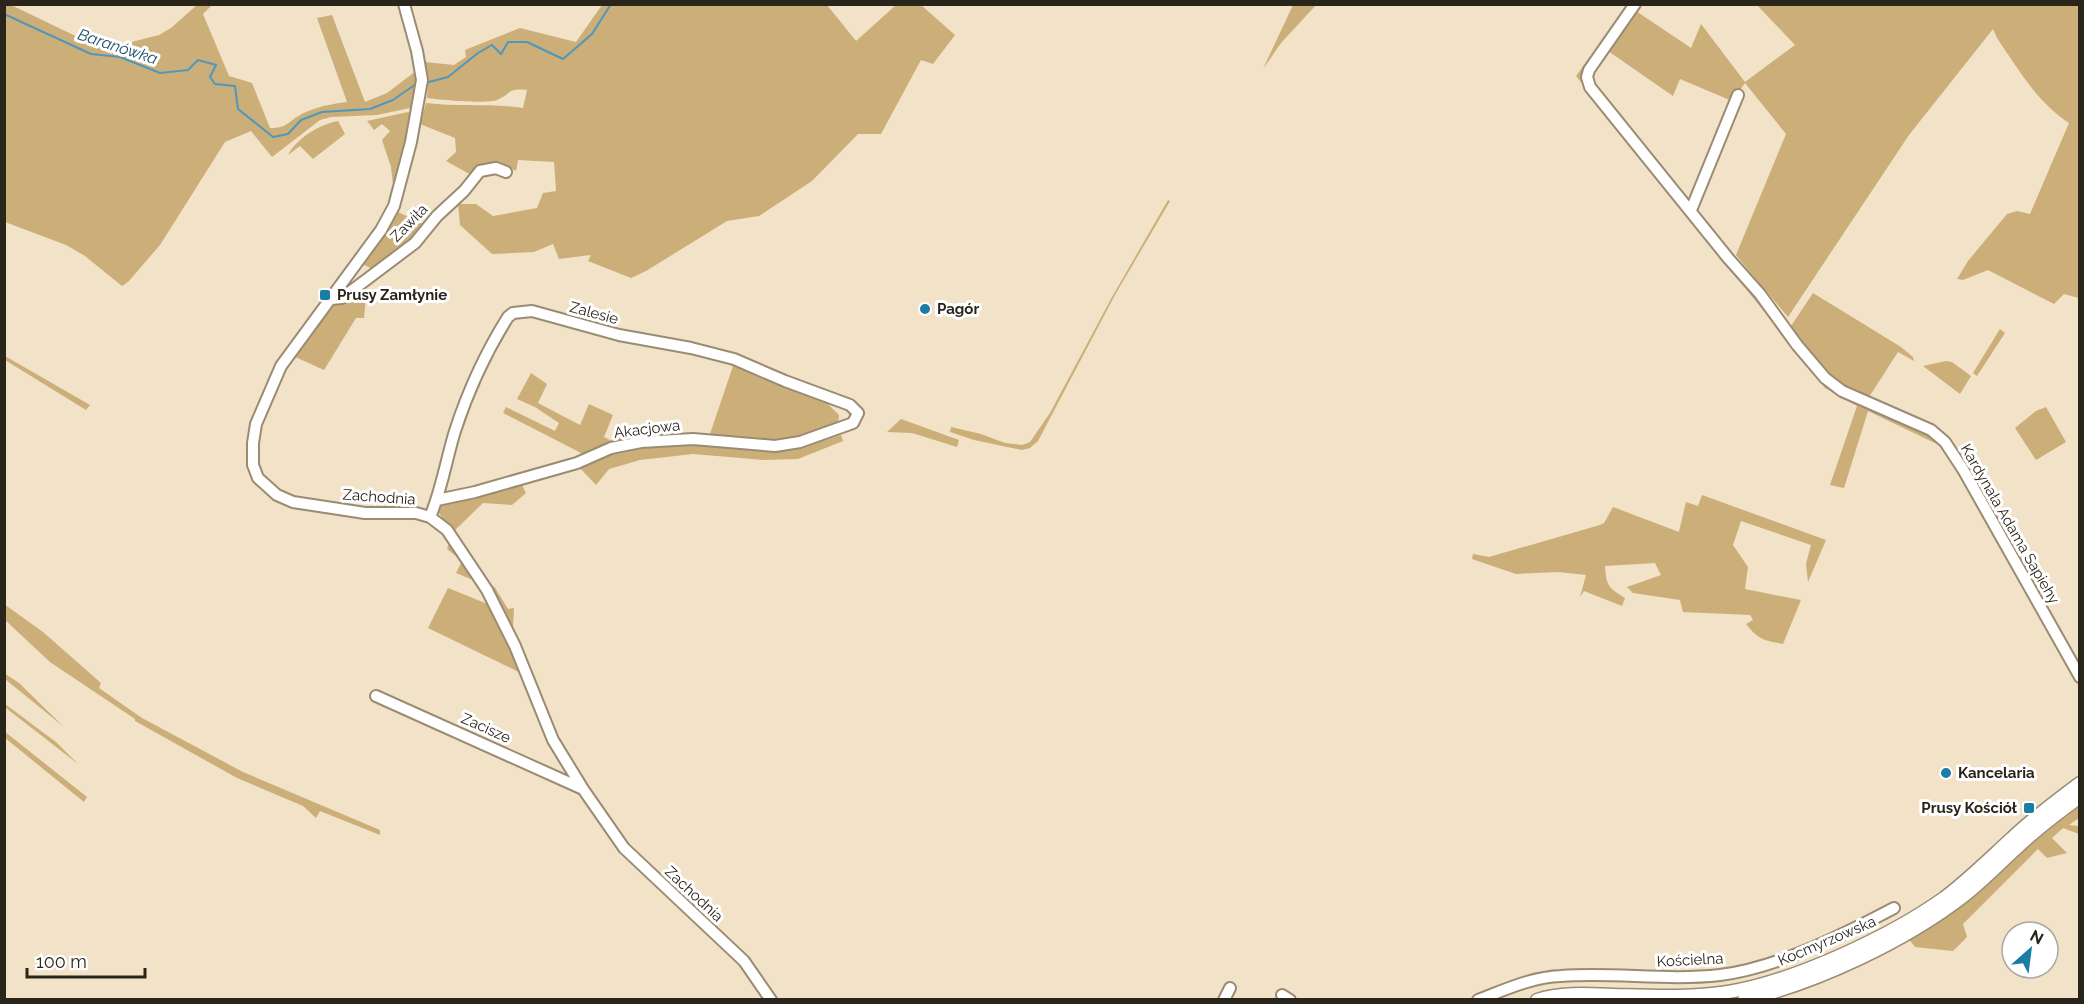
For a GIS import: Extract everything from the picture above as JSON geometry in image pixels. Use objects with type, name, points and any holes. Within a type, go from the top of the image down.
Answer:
[{"type":"main road","name":"Kocmyrzowska","points":[[1537,999],[1564,995],[1676,997],[1708,995],[1758,985],[1801,970],[1879,936],[1943,898],[2079,783]]},
{"type":"main road","name":"Kocmyrzowska","points":[[1744,999],[1773,992],[1826,972],[1923,924],[1965,895],[2032,835],[2079,797]]},
{"type":"street","name":"Zachodnia","points":[[404,4],[417,51],[421,85],[411,142],[394,206],[381,230],[281,366],[261,410],[253,443],[254,472],[269,490],[293,502],[365,513],[416,513],[430,517],[447,530],[487,590],[515,646],[553,740],[624,848],[744,961],[771,999]]},
{"type":"street","name":"Kardynała Adama Sapiehy","points":[[1635,4],[1588,73],[1587,80],[1590,87],[1728,258],[1765,300],[1797,345],[1832,384],[1848,394],[1923,425],[1938,434],[1945,442],[1964,471],[2079,677]]},
{"type":"street","points":[[1691,210],[1738,95]]},
{"type":"street","name":"Zawiła","points":[[330,299],[342,298],[415,243],[480,171],[496,168],[506,172]]},
{"type":"street","name":"Zalesie","points":[[437,500],[462,411],[487,353],[508,317],[513,313],[532,311],[619,335],[691,348],[734,359],[850,405],[858,413]]},
{"type":"street","name":"Akacjowa","points":[[437,500],[475,492],[577,463],[611,448],[641,442],[693,439],[775,446],[800,442],[853,423],[858,413]]},
{"type":"street","points":[[430,517],[437,500]]},
{"type":"street","name":"Zacisze","points":[[376,696],[584,789]]},
{"type":"street","name":"Kościelna","points":[[1478,999],[1534,980],[1561,976],[1678,978],[1731,973],[1772,963],[1894,908]]},
{"type":"street","points":[[1224,999],[1230,988]]},
{"type":"shaded area","points":[[5,5],[11,5],[86,41],[116,46],[159,35],[171,28],[197,5],[212,5],[203,14],[229,76],[252,83],[270,128],[284,126],[305,112],[347,102],[317,18],[332,15],[365,102],[387,93],[416,71],[415,97],[410,108],[377,115],[331,117],[320,120],[272,157],[251,131],[225,142],[160,245],[122,286],[85,256],[66,245],[5,222]]},
{"type":"shaded area","points":[[602,5],[827,5],[856,41],[896,5],[921,5],[955,35],[933,64],[921,60],[881,134],[858,134],[812,181],[759,216],[727,221],[646,271],[631,278],[588,261],[591,255],[559,259],[553,244],[534,252],[492,254],[460,225],[458,204],[476,204],[493,216],[537,208],[543,193],[556,191],[554,162],[518,160],[516,171],[499,162],[498,167],[473,176],[446,161],[456,152],[455,138],[420,124],[426,103],[523,108],[527,90],[512,91],[497,100],[483,102],[427,98],[425,62],[454,65],[466,57],[465,50],[520,28],[576,42]]},
{"type":"shaded area","points":[[1293,5],[1316,5],[1281,43],[1263,69]]},
{"type":"shaded area","points":[[1628,5],[1632,5],[1584,72],[1824,380],[1930,433],[1941,446],[1868,411],[1844,488],[1830,485],[1857,406],[1825,388],[1576,76]]},
{"type":"shaded area","points":[[1757,5],[2079,5],[2079,298],[2064,294],[2054,304],[1988,270],[1963,280],[1957,279],[1968,261],[2007,214],[2017,211],[2030,214],[2069,123],[2047,105],[2029,84],[1993,29],[1909,135],[1788,317],[1736,255],[1786,134],[1745,83],[1732,101],[1680,79],[1673,96],[1608,51],[1636,11],[1691,48],[1701,24],[1745,82],[1795,45]]},
{"type":"shaded area","points":[[408,112],[413,114],[389,207],[393,185],[391,167],[382,140],[390,131],[382,124],[374,130],[367,121]]},
{"type":"shaded area","points":[[338,121],[345,134],[313,159],[300,146],[288,155],[297,143],[310,133],[324,125]]},
{"type":"shaded area","points":[[1168,200],[1170,201],[1115,295],[1038,441],[1030,448],[1022,450],[974,440],[950,432],[951,427],[981,434],[1005,443],[1022,445],[1030,442],[1050,413],[1112,297]]},
{"type":"shaded area","points":[[396,211],[427,226],[377,271],[360,263]]},
{"type":"shaded area","points":[[1813,293],[1901,347],[1913,357],[1914,361],[1898,352],[1869,397],[1840,388],[1789,329]]},
{"type":"shaded area","points":[[350,295],[366,296],[364,318],[356,318],[324,370],[293,356],[335,301]]},
{"type":"shaded area","points":[[2000,329],[2005,333],[1977,376],[1973,373]]},
{"type":"shaded area","points":[[5,356],[90,405],[86,410],[5,360]]},
{"type":"shaded area","points":[[1946,361],[1952,362],[1971,376],[1960,394],[1923,366]]},
{"type":"shaded area","points":[[734,363],[821,397],[839,415],[838,423],[816,433],[771,443],[709,437]]},
{"type":"shaded area","points":[[531,373],[547,384],[538,403],[580,425],[589,404],[613,415],[604,437],[610,440],[633,436],[632,440],[585,455],[503,413],[506,407],[555,431],[559,423],[535,407],[517,399]]},
{"type":"shaded area","points":[[2046,407],[2066,442],[2036,460],[2015,428],[2036,411]]},
{"type":"shaded area","points":[[901,419],[959,440],[957,447],[912,433],[887,432]]},
{"type":"shaded area","points":[[841,435],[843,441],[798,459],[764,460],[693,454],[640,460],[609,469],[596,485],[578,466],[617,450],[641,446],[692,442],[739,447],[814,439],[826,440]]},
{"type":"shaded area","points":[[521,483],[526,493],[512,505],[483,503],[453,532],[438,512],[439,507],[445,501]]},
{"type":"shaded area","points":[[1702,495],[1826,540],[1808,582],[1806,564],[1811,545],[1741,521],[1733,545],[1748,567],[1745,589],[1801,600],[1783,644],[1766,640],[1754,633],[1746,624],[1753,620],[1750,615],[1683,612],[1680,600],[1633,593],[1627,587],[1661,575],[1655,563],[1605,566],[1609,586],[1625,598],[1622,606],[1584,591],[1580,597],[1586,575],[1558,572],[1516,574],[1472,559],[1473,554],[1489,557],[1600,525],[1604,523],[1613,507],[1679,532],[1686,502],[1698,506]]},
{"type":"shaded area","points":[[450,540],[478,582],[456,573],[462,561],[447,549]]},
{"type":"shaded area","points":[[494,586],[508,609],[514,608],[513,627],[493,590]]},
{"type":"shaded area","points":[[448,588],[490,605],[505,633],[521,673],[428,628]]},
{"type":"shaded area","points":[[4,604],[43,632],[101,683],[99,688],[142,718],[243,772],[380,830],[380,835],[320,811],[316,818],[303,806],[237,778],[135,721],[50,662],[5,620]]},
{"type":"shaded area","points":[[4,673],[19,683],[64,727],[5,679]]},
{"type":"shaded area","points":[[5,704],[56,742],[78,764],[5,709]]},
{"type":"shaded area","points":[[4,731],[87,797],[84,802],[5,738]]},
{"type":"shaded area","points":[[2079,804],[2079,818],[2069,825],[2079,826],[2079,834],[2063,828],[2052,838],[2067,853],[2047,858],[2038,849],[1963,924],[1967,937],[1953,951],[1915,947],[1908,938],[1951,914],[2030,841]]},
{"type":"waterway","name":"Baranówka","points":[[425,83],[448,77],[492,45],[501,54],[508,42],[527,42],[563,59],[592,34],[611,4]]},
{"type":"waterway","name":"Baranówka","points":[[4,14],[91,54],[120,57],[160,73],[188,70],[198,60],[216,65],[210,77],[215,84],[235,86],[238,109],[273,137],[288,134],[301,120],[322,112],[370,109],[393,100],[416,84]]},
{"type":"place","name":"Prusy Zamłynie","points":[[325,295]]},
{"type":"place","name":"Pagór","points":[[925,309]]},
{"type":"place","name":"Kancelaria","points":[[1946,773]]},
{"type":"place","name":"Prusy Kościół","points":[[2029,808]]}]
